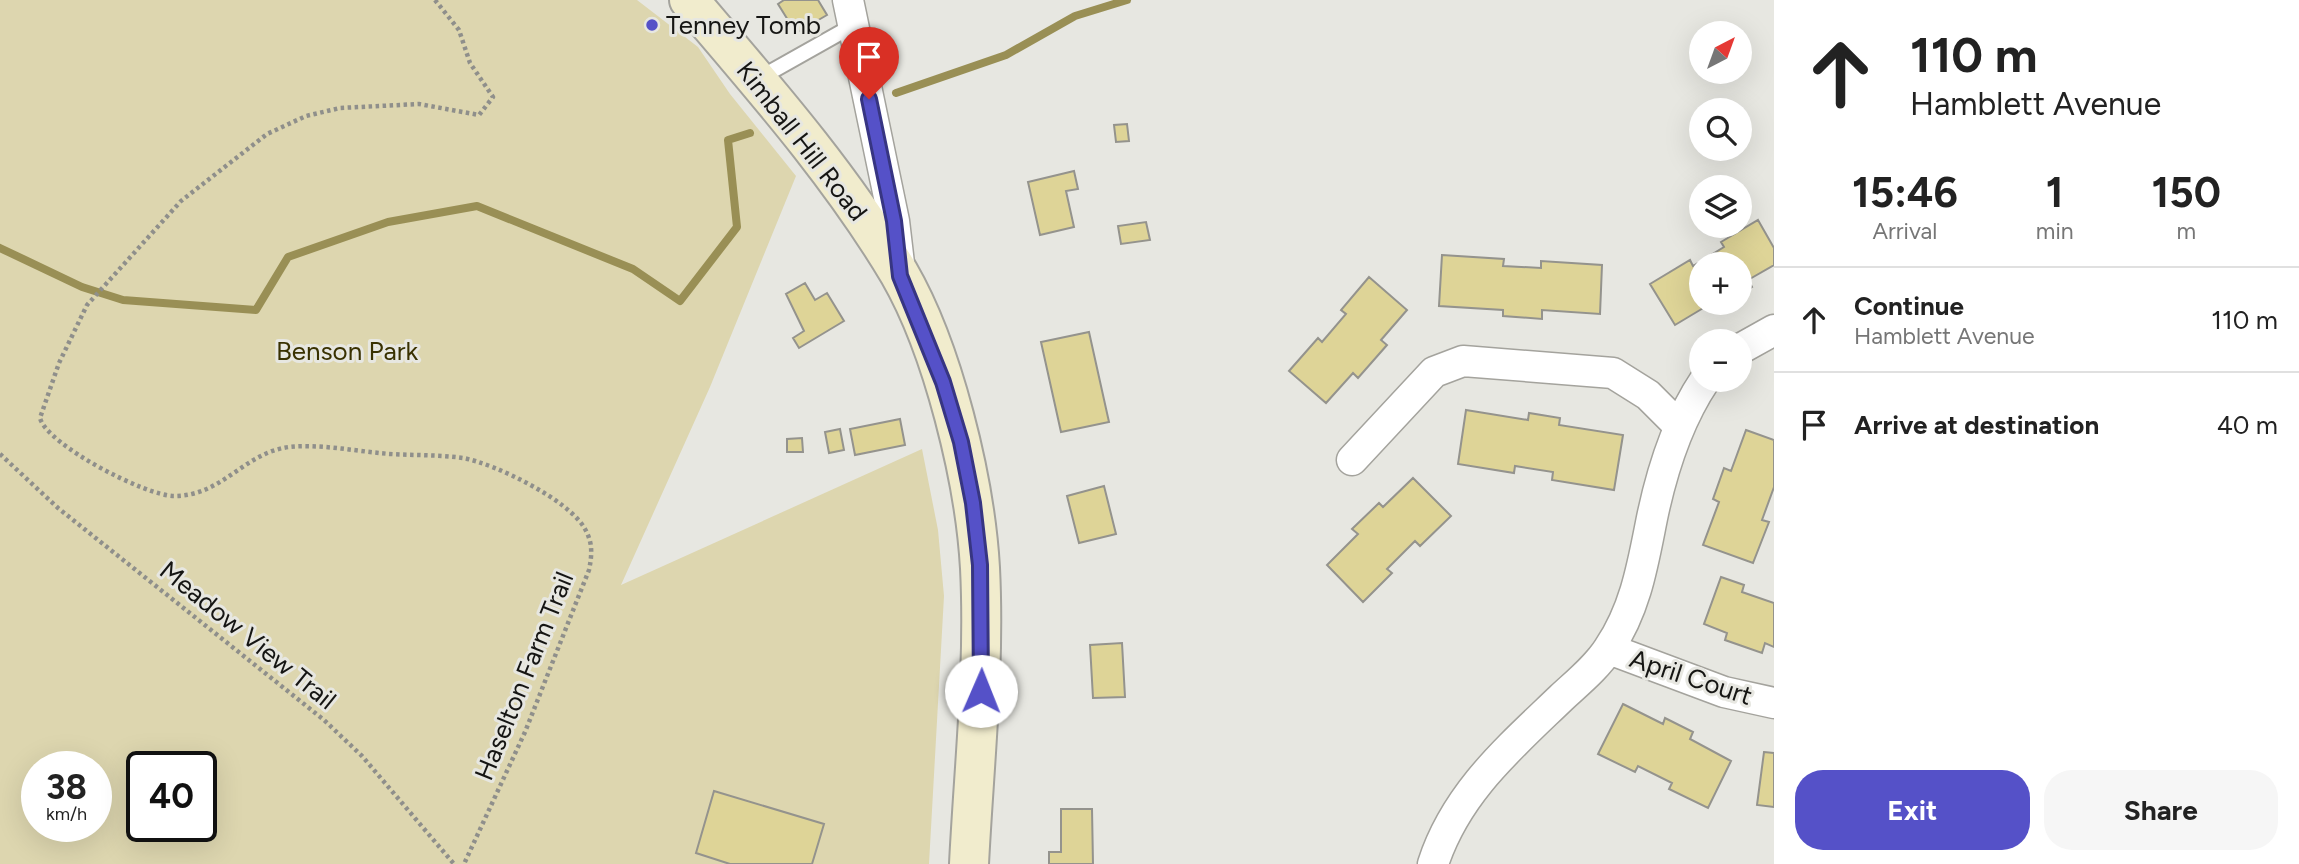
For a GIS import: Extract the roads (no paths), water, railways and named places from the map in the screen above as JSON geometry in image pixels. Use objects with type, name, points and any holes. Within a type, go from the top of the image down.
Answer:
[{"type":"street","name":"Kimball Hill Road","points":[[689,0],[757,80],[861,214],[900,276],[943,382],[961,442],[973,503],[982,628],[981,691],[969,864]]},
{"type":"street","points":[[851,13],[894,221],[900,276]]},
{"type":"street","points":[[1752,342],[1774,330]]},
{"type":"street","points":[[1352,460],[1434,372],[1463,361],[1613,373],[1648,395],[1679,426]]},
{"type":"street","points":[[1433,864],[1452,818],[1472,787],[1494,761],[1609,649],[1638,588],[1653,516],[1679,426],[1698,392]]},
{"type":"street","name":"April Court","points":[[1609,649],[1711,688],[1774,703]]},
{"type":"lane","points":[[757,80],[851,13]]},
{"type":"waterway","points":[[896,93],[1006,55],[1075,16],[1127,0]]},
{"type":"waterway","points":[[0,248],[82,287],[123,300],[256,310],[288,257],[388,222],[477,206],[633,269],[680,301],[737,227],[728,140],[750,133]]},
{"type":"place","name":"Tenney Tomb","points":[[652,25]]},
{"type":"park label","name":"Benson Park","points":[[347,351]]}]
